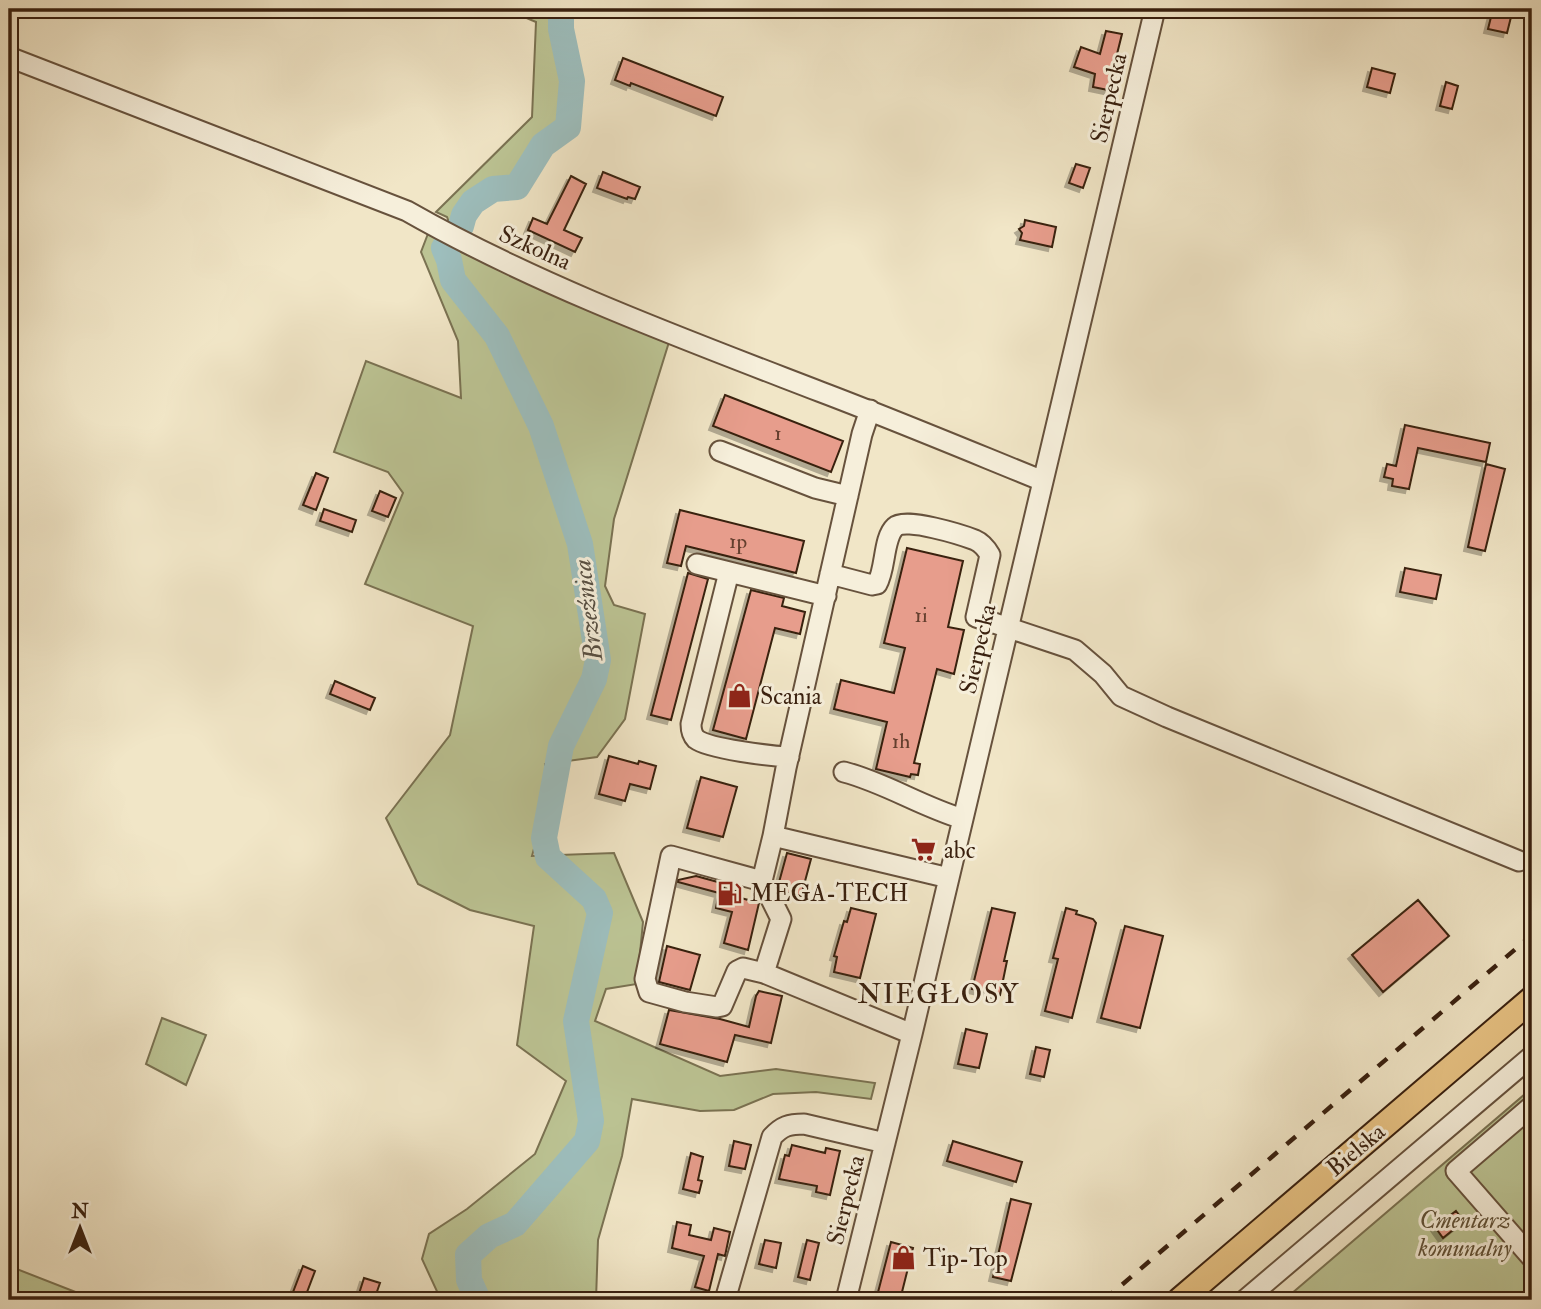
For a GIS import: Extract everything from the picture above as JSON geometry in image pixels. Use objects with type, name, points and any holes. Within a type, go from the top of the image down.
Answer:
[{"type":"main road","name":"Bielska","points":[[1192,1296],[1532,999]]},
{"type":"street","name":"Sierpecka","points":[[846,1300],[912,1034],[1155,9]]},
{"type":"street","name":"Szkolna","points":[[9,57],[407,211],[469,246],[662,331],[1043,481]]},
{"type":"street","points":[[764,973],[780,919],[762,881],[862,433],[870,411]]},
{"type":"street","points":[[720,451],[815,488],[848,496]]},
{"type":"street","points":[[830,574],[877,584],[889,540],[895,527],[903,523],[915,523],[976,540],[985,547],[989,555],[976,617],[1075,650],[1103,674],[1121,695],[1167,717],[1518,861]]},
{"type":"street","points":[[697,564],[825,596]]},
{"type":"street","points":[[729,572],[691,730],[694,737],[708,744],[789,757]]},
{"type":"street","points":[[844,772],[876,781],[927,808],[963,819]]},
{"type":"street","points":[[773,836],[949,878]]},
{"type":"street","points":[[762,881],[671,856],[645,979],[649,992],[722,1006],[737,971],[743,968],[764,973],[912,1034]]},
{"type":"street","points":[[1245,1300],[1532,1056]]},
{"type":"street","points":[[1532,1105],[1456,1171],[1532,1258]]},
{"type":"street","points":[[726,1300],[772,1137],[781,1127],[804,1124],[885,1143]]},
{"type":"green space","points":[[505,9],[559,9],[557,28],[565,60],[562,68],[570,81],[565,124],[532,151],[525,172],[512,185],[497,181],[475,193],[461,208],[454,225],[450,225],[447,217],[436,212],[532,117],[536,22]]},
{"type":"green space","points":[[429,231],[448,240],[461,252],[669,342],[614,519],[605,586],[614,605],[645,614],[625,719],[597,757],[545,764],[548,798],[532,856],[614,853],[643,922],[637,984],[606,989],[595,1021],[720,1076],[776,1069],[875,1083],[871,1099],[816,1092],[773,1094],[734,1110],[700,1111],[632,1099],[622,1156],[598,1240],[596,1300],[441,1300],[422,1259],[429,1234],[467,1209],[535,1154],[566,1081],[517,1045],[534,926],[470,910],[418,884],[386,818],[450,735],[473,626],[365,584],[403,493],[388,472],[334,452],[366,361],[461,398],[458,341],[421,252]]},
{"type":"green space","points":[[162,1018],[206,1035],[186,1085],[146,1064]]},
{"type":"green space","name":"Cmentarz komunalny","points":[[1532,1088],[1532,1300],[1284,1300]]},
{"type":"green space","points":[[9,1266],[96,1300],[9,1300]]},
{"type":"building","points":[[1493,9],[1513,9],[1507,33],[1488,29]]},
{"type":"building","points":[[1106,31],[1122,34],[1108,90],[1093,87],[1095,74],[1074,67],[1081,47],[1100,54]]},
{"type":"building","points":[[623,58],[723,97],[716,116],[631,83],[630,86],[615,80]]},
{"type":"building","points":[[1372,68],[1395,74],[1390,93],[1367,87]]},
{"type":"building","points":[[1446,82],[1458,86],[1452,109],[1440,106]]},
{"type":"building","points":[[1076,164],[1090,168],[1083,188],[1069,183]]},
{"type":"building","points":[[603,172],[640,187],[635,199],[627,199],[597,188]]},
{"type":"building","points":[[571,176],[586,184],[564,230],[582,238],[575,252],[528,230],[533,218],[547,224]]},
{"type":"building","points":[[1025,220],[1056,227],[1052,247],[1020,240],[1022,233],[1019,229],[1024,226]]},
{"type":"building","points":[[725,395],[843,441],[831,472],[713,426]]},
{"type":"building","points":[[1405,425],[1490,443],[1486,462],[1418,448],[1409,489],[1392,486],[1393,479],[1384,477],[1387,464],[1396,466]]},
{"type":"building","points":[[1486,464],[1505,469],[1485,551],[1468,547]]},
{"type":"building","points":[[316,473],[328,478],[316,510],[303,505]]},
{"type":"building","points":[[380,491],[396,498],[388,517],[372,511]]},
{"type":"building","points":[[324,509],[356,520],[352,532],[320,521]]},
{"type":"building","points":[[680,510],[804,541],[796,573],[686,546],[681,566],[667,563]]},
{"type":"building","points":[[907,548],[963,561],[948,627],[964,630],[954,674],[937,669],[914,763],[920,764],[918,775],[911,774],[910,777],[876,769],[887,722],[834,709],[841,680],[894,693],[905,648],[884,643]]},
{"type":"building","points":[[1405,568],[1441,575],[1436,599],[1400,592]]},
{"type":"building","points":[[688,573],[708,579],[671,720],[651,715]]},
{"type":"building","points":[[751,590],[784,598],[782,606],[805,612],[800,634],[775,628],[746,739],[713,730]]},
{"type":"building","points":[[335,681],[375,698],[370,710],[330,694]]},
{"type":"building","points":[[609,756],[656,766],[650,789],[630,784],[625,801],[599,794]]},
{"type":"building","points":[[701,777],[737,787],[723,837],[687,828]]},
{"type":"building","points":[[787,853],[811,859],[801,896],[781,891],[778,886]]},
{"type":"building","points":[[696,876],[725,884],[724,888],[742,893],[741,898],[759,903],[748,950],[724,943],[732,912],[716,908],[719,893],[678,882]]},
{"type":"building","points":[[1418,900],[1449,936],[1383,992],[1352,955]]},
{"type":"building","points":[[851,908],[876,914],[860,978],[834,972],[837,957],[834,956],[844,921],[847,922]]},
{"type":"building","points":[[992,908],[1015,913],[1004,961],[1007,961],[1000,995],[972,989]]},
{"type":"building","points":[[1066,908],[1093,919],[1096,923],[1072,1018],[1045,1011],[1058,959],[1053,958]]},
{"type":"building","points":[[1125,926],[1163,936],[1140,1028],[1101,1018]]},
{"type":"building","points":[[667,946],[700,955],[690,990],[659,982]]},
{"type":"building","points":[[759,991],[782,996],[771,1043],[735,1035],[727,1062],[660,1044],[669,1010],[749,1027]]},
{"type":"building","points":[[966,1029],[987,1034],[979,1068],[958,1064]]},
{"type":"building","points":[[1036,1047],[1050,1050],[1044,1077],[1030,1074]]},
{"type":"building","points":[[734,1141],[751,1145],[745,1169],[729,1166]]},
{"type":"building","points":[[953,1141],[1022,1162],[1016,1182],[947,1161]]},
{"type":"building","points":[[792,1145],[825,1153],[826,1148],[840,1151],[830,1195],[816,1192],[817,1186],[779,1179],[785,1155],[789,1156]]},
{"type":"building","points":[[691,1153],[703,1157],[698,1180],[702,1181],[699,1193],[683,1189]]},
{"type":"building","points":[[1011,1199],[1031,1204],[1011,1281],[993,1277]]},
{"type":"building","points":[[1456,1211],[1464,1221],[1443,1238],[1435,1227]]},
{"type":"building","points":[[677,1222],[691,1225],[689,1235],[711,1240],[714,1228],[730,1232],[725,1256],[718,1254],[709,1291],[695,1287],[704,1256],[672,1248]]},
{"type":"building","points":[[765,1240],[781,1243],[776,1268],[759,1264]]},
{"type":"building","points":[[807,1240],[819,1243],[810,1280],[798,1277]]},
{"type":"building","points":[[891,1242],[913,1248],[900,1300],[876,1300]]},
{"type":"building","points":[[303,1266],[315,1271],[304,1300],[290,1300]]},
{"type":"building","points":[[364,1278],[380,1283],[374,1300],[357,1300]]},
{"type":"waterway","name":"Brzeźnica","points":[[478,1300],[469,1280],[468,1255],[489,1236],[515,1224],[587,1141],[591,1121],[576,1021],[600,913],[594,899],[548,857],[544,838],[561,746],[594,679],[598,660],[580,544],[541,426],[497,336],[453,280],[444,248],[461,226],[464,215],[473,202],[493,189],[517,187],[543,145],[568,127],[572,81],[561,29],[561,9]]},
{"type":"railway","points":[[1104,1300],[1532,935]]},
{"type":"place","name":"Scania","points":[[740,696]]},
{"type":"place","name":"abc","points":[[924,850]]},
{"type":"place","name":"MEGA-TECH","points":[[730,893]]},
{"type":"place","name":"Tip-Top","points":[[903,1258]]},
{"type":"district","name":"NIEGŁOSY","points":[[939,995]]}]
